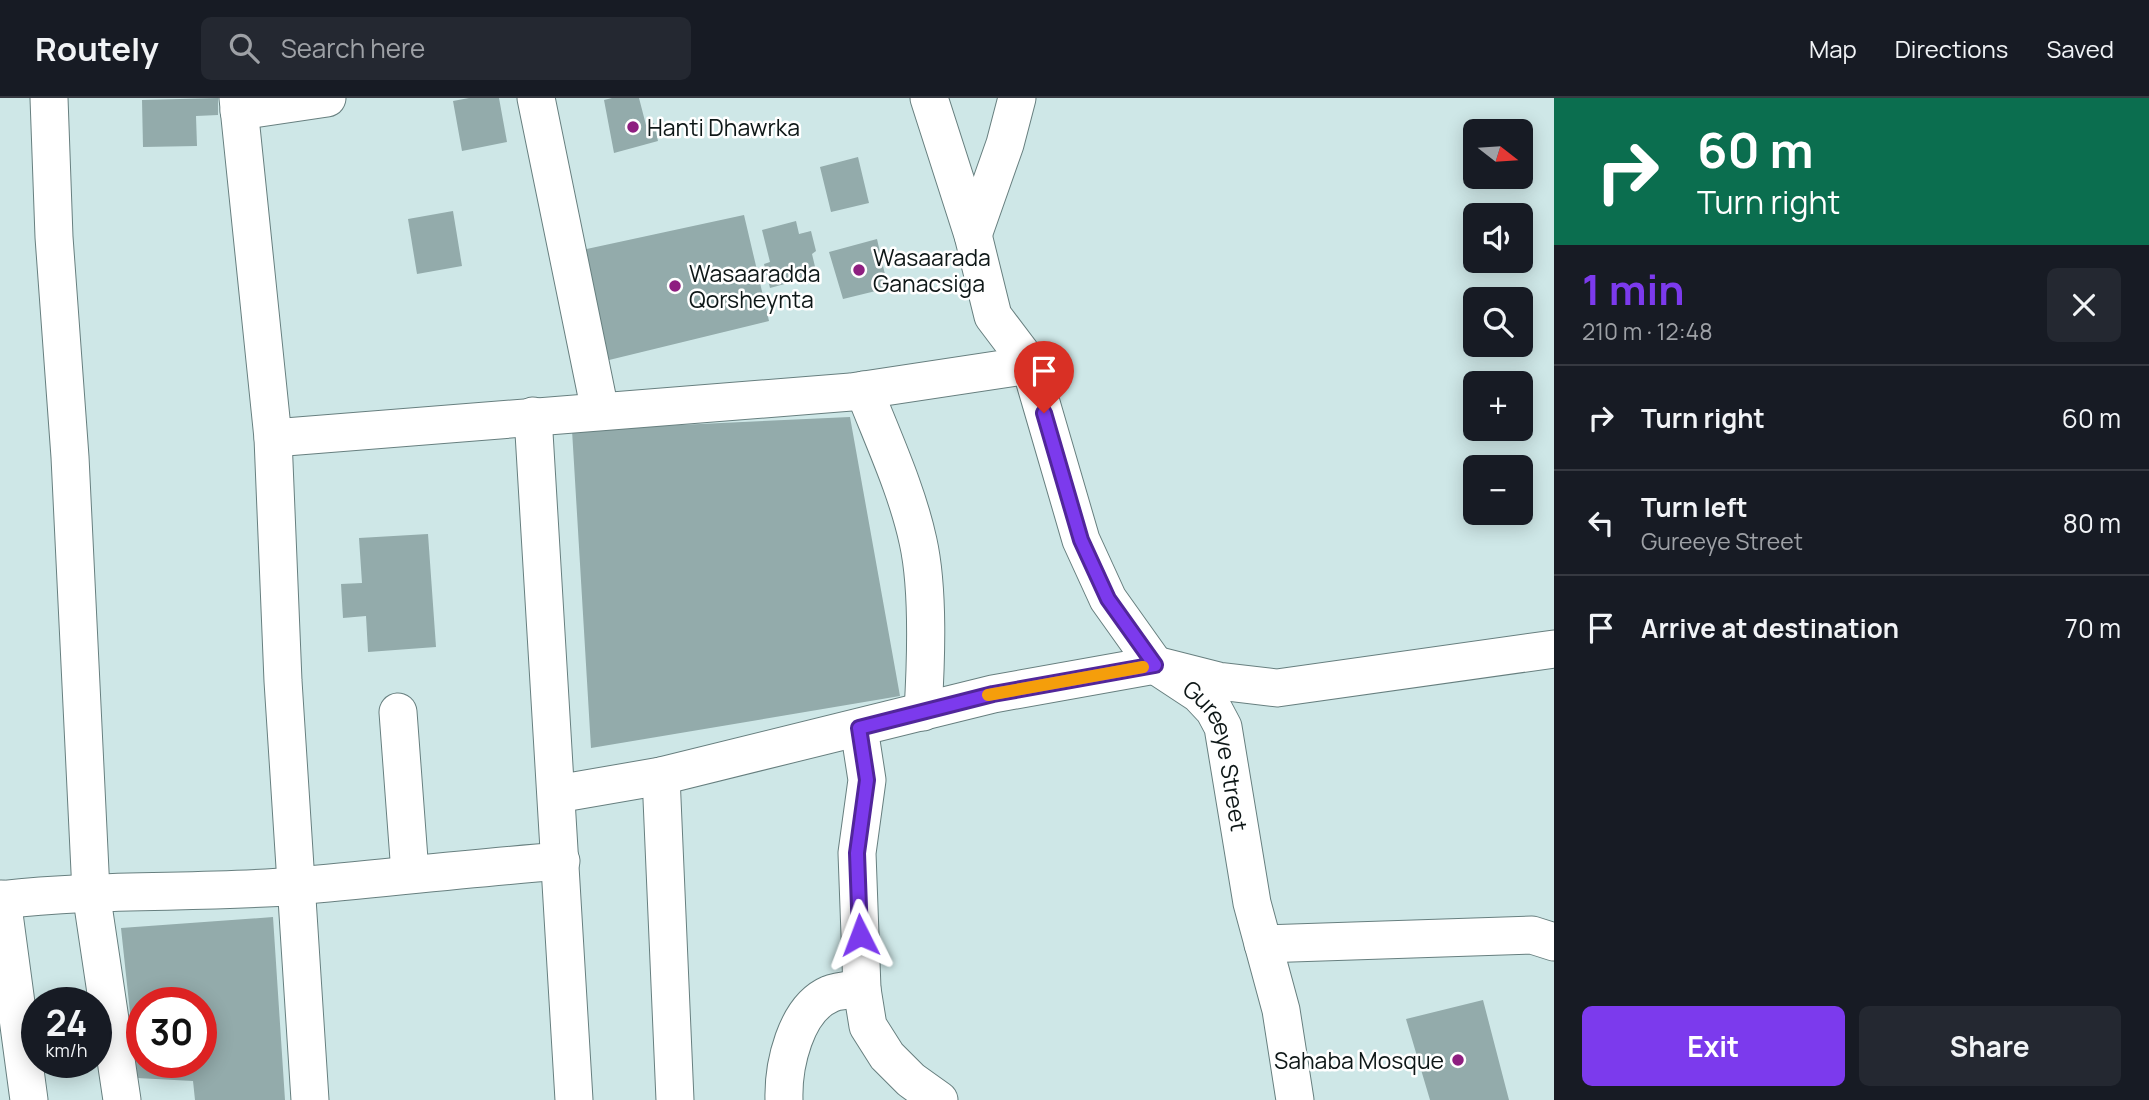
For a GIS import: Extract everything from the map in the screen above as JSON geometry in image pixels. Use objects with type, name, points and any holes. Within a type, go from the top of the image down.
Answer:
[{"type":"street","points":[[49,98],[54,237],[70,457],[91,892],[122,1100]]},
{"type":"street","points":[[310,1100],[273,438],[239,104],[327,98]]},
{"type":"street","points":[[536,98],[600,411]]},
{"type":"street","name":"Gureeye Street","points":[[929,98],[973,235],[993,316],[1030,365],[1081,540],[1108,599],[1155,665],[1199,694],[1214,710],[1223,727],[1252,904],[1281,1010],[1295,1100]]},
{"type":"street","points":[[973,235],[1005,144],[1017,98]]},
{"type":"street","points":[[273,438],[864,390],[1030,365]]},
{"type":"street","points":[[864,390],[906,499],[919,543],[924,615],[923,712]]},
{"type":"street","points":[[533,416],[574,1100]]},
{"type":"street","points":[[557,794],[661,776],[993,694],[1155,665],[1218,681],[1277,688],[1554,649]]},
{"type":"street","points":[[398,712],[410,873]]},
{"type":"street","points":[[859,728],[867,780],[857,853],[862,989],[868,1026],[887,1056],[920,1093]]},
{"type":"street","points":[[661,776],[675,1100]]},
{"type":"street","points":[[29,1100],[1,900],[91,892],[296,886],[410,873],[561,861]]},
{"type":"street","points":[[1263,944],[1532,935],[1554,942]]},
{"type":"street","points":[[784,1100],[783,1077],[804,1016],[830,994],[862,989]]},
{"type":"building","points":[[218,98],[218,115],[196,116],[197,146],[143,147],[142,100]]},
{"type":"building","points":[[499,98],[507,142],[462,151],[453,101]]},
{"type":"building","name":"Hanti Dhawrka","points":[[639,98],[646,125],[654,123],[658,141],[614,153],[604,100]]},
{"type":"building","points":[[858,157],[869,203],[831,212],[820,167]]},
{"type":"building","points":[[453,211],[462,266],[417,274],[408,219]]},
{"type":"building","name":"Wasaaradda Qorsheynta","points":[[744,215],[769,321],[605,361],[582,250]]},
{"type":"building","points":[[796,221],[799,234],[811,231],[816,251],[812,254],[817,275],[770,288],[764,264],[770,262],[762,230]]},
{"type":"building","name":"Wasaarada Ganacsiga","points":[[877,239],[888,288],[843,299],[829,252]]},
{"type":"building","points":[[850,417],[900,696],[591,748],[572,430]]},
{"type":"building","points":[[428,534],[436,647],[368,652],[366,616],[343,618],[341,584],[362,583],[359,538]]},
{"type":"building","points":[[273,917],[285,1100],[195,1100],[193,1081],[137,1078],[217,1078],[217,987],[127,987],[121,928]]},
{"type":"building","name":"Sahaba Mosque","points":[[1483,1000],[1509,1100],[1430,1100],[1406,1019]]},
{"type":"slow traffic","points":[[988,695],[1143,667]]},
{"type":"place","name":"Hanti Dhawrka","points":[[633,127]]},
{"type":"place","name":"Wasaarada Ganacsiga","points":[[859,270]]},
{"type":"place","name":"Wasaaradda Qorsheynta","points":[[675,286]]},
{"type":"place","name":"Sahaba Mosque","points":[[1458,1060]]},
{"type":"route","points":[[860,935],[857,853],[867,780],[859,728],[993,694],[1155,665],[1108,599],[1081,540],[1044,413]]}]
